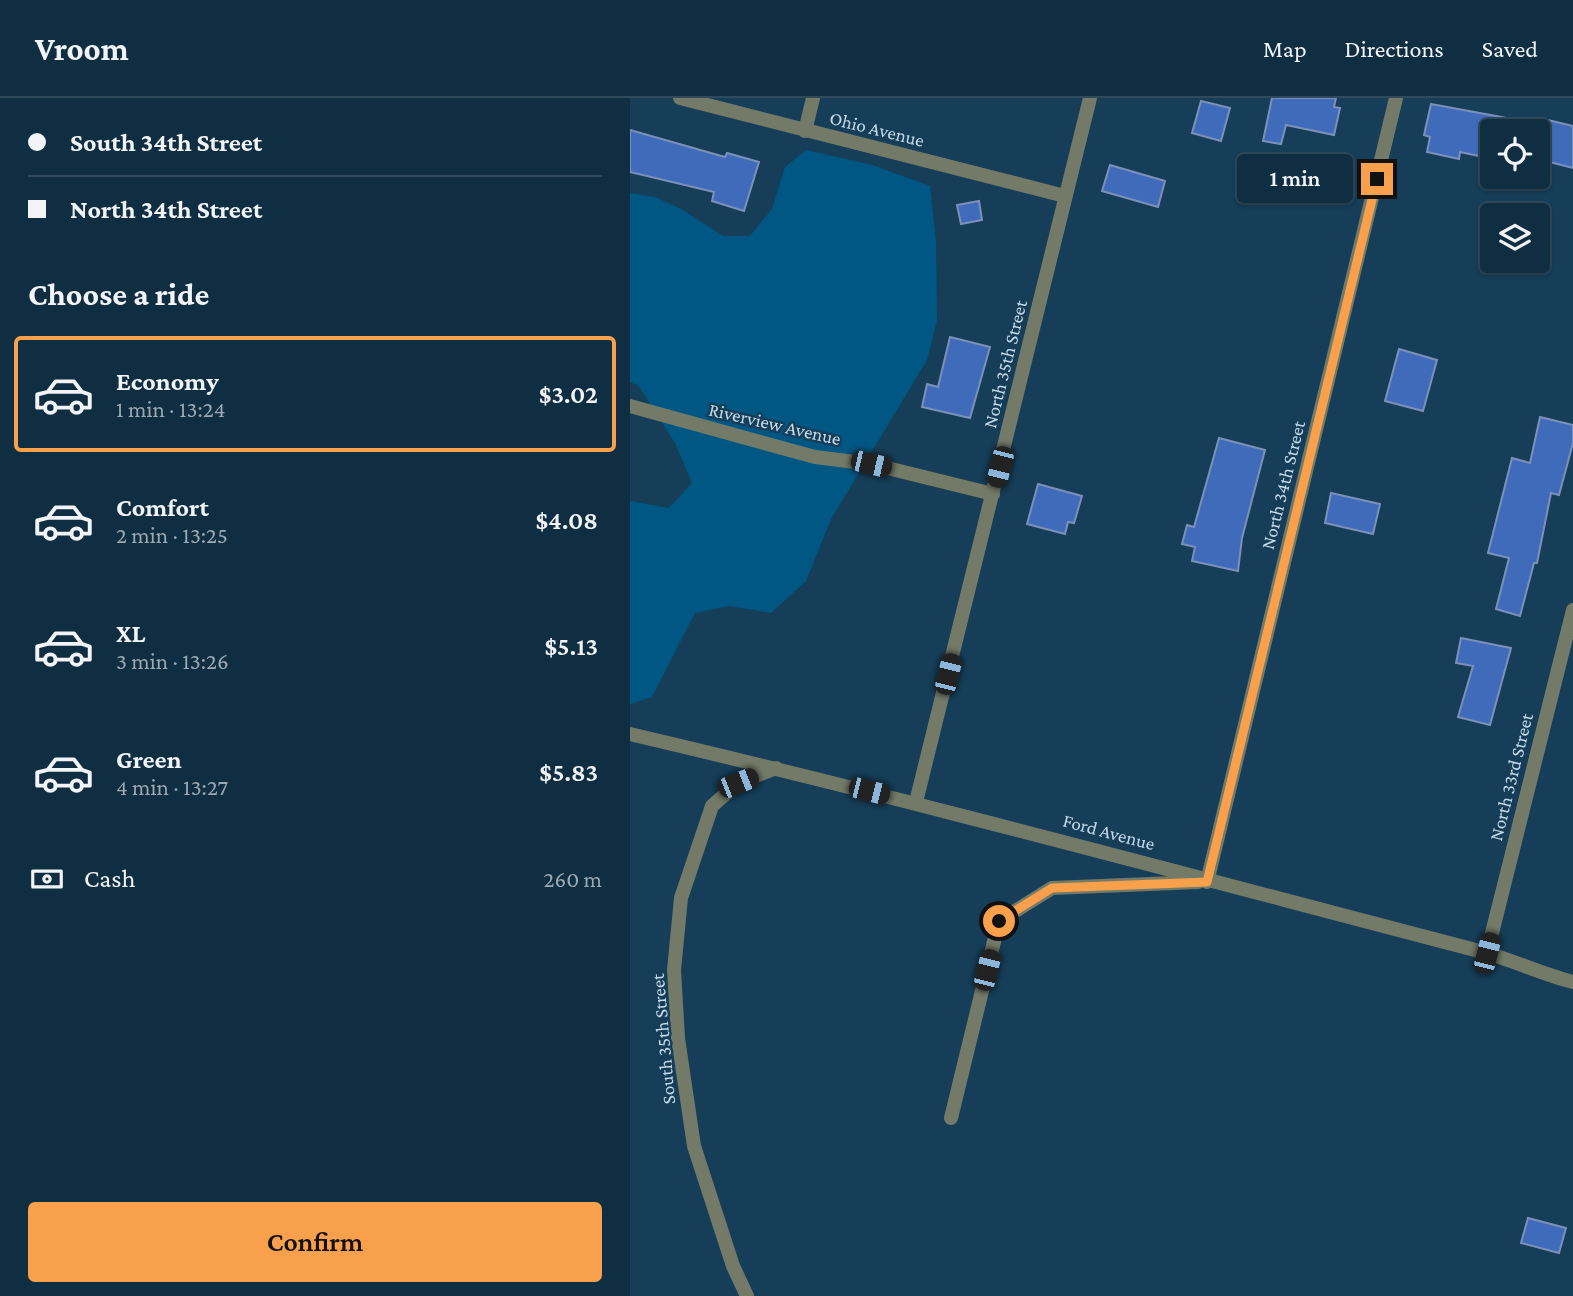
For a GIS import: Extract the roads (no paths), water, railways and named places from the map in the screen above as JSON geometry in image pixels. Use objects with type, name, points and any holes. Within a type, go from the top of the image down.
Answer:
[{"type":"street","name":"Ohio Avenue","points":[[680,98],[1065,196]]},
{"type":"street","points":[[805,131],[813,98]]},
{"type":"street","name":"North 35th Street","points":[[916,802],[1090,98]]},
{"type":"street","name":"North 34th Street","points":[[1207,882],[1396,98]]},
{"type":"street","name":"Riverview Avenue","points":[[630,406],[815,457],[871,464],[993,494]]},
{"type":"street","name":"North 33rd Street","points":[[1487,953],[1573,610]]},
{"type":"street","name":"Ford Avenue","points":[[630,734],[1136,858],[1207,882],[1487,953],[1534,972],[1573,982]]},
{"type":"street","name":"South 35th Street","points":[[747,1296],[733,1266],[694,1146],[678,1038],[674,970],[681,898],[712,806],[738,783],[776,768]]},
{"type":"street","points":[[951,1118],[999,921],[1052,888],[1207,882]]}]
